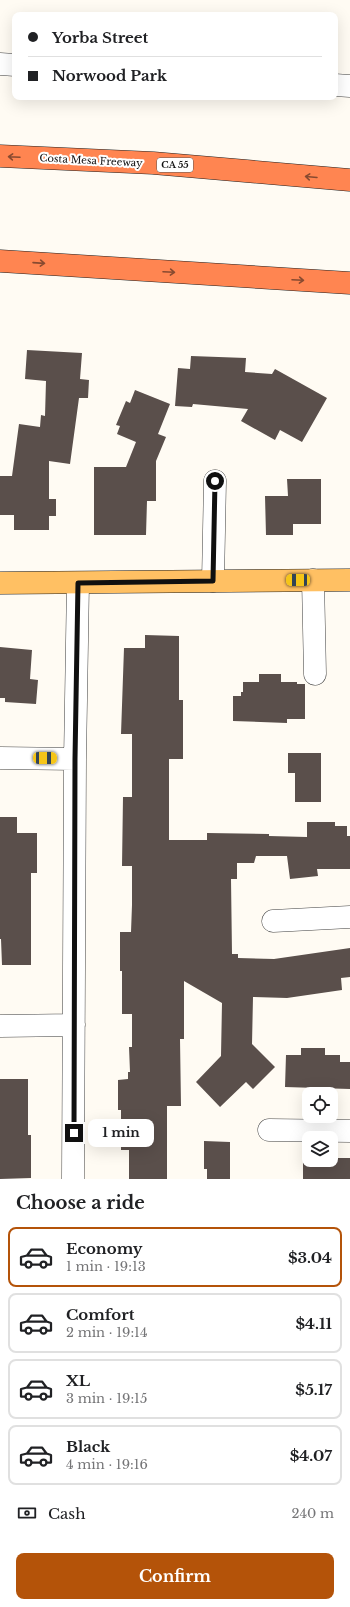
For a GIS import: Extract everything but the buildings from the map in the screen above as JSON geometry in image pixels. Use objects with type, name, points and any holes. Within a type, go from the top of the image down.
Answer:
[{"type":"highway","name":"Costa Mesa Freeway","points":[[0,156],[153,163],[350,180]]},
{"type":"highway","points":[[0,261],[350,283]]},
{"type":"main road","points":[[0,583],[350,580]]},
{"type":"street","points":[[0,64],[12,65]]},
{"type":"street","points":[[338,85],[350,86]]},
{"type":"street","points":[[213,581],[215,481]]},
{"type":"street","points":[[313,580],[315,674]]},
{"type":"street","points":[[73,1179],[75,759],[78,583]]},
{"type":"street","points":[[0,758],[75,759]]},
{"type":"street","points":[[274,920],[350,917]]},
{"type":"street","points":[[0,1026],[74,1025]]},
{"type":"street","points":[[269,1130],[350,1131]]},
{"type":"route","points":[[74,1133],[75,759],[78,583],[213,581],[215,481]]}]
